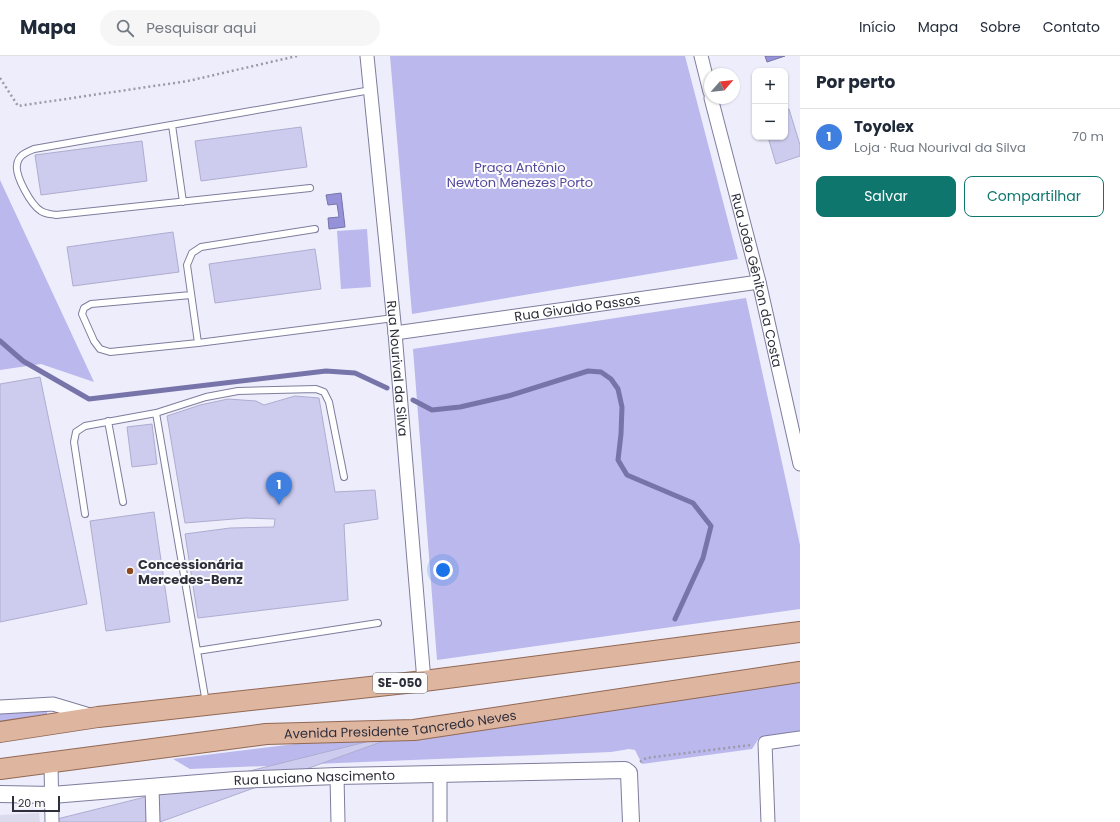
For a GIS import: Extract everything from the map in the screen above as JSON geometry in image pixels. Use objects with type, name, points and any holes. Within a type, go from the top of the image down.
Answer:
[{"type":"main road","name":"SE-050","points":[[0,732],[206,705],[424,681],[800,632]]},
{"type":"main road","name":"Avenida Presidente Tancredo Neves","points":[[0,769],[266,734],[414,730],[800,672]]},
{"type":"street","name":"Rua Nourival da Silva","points":[[368,56],[394,318],[424,681]]},
{"type":"street","points":[[701,56],[704,68]]},
{"type":"street","name":"Rua João Gêniton da Costa","points":[[714,104],[759,282],[799,459]]},
{"type":"street","name":"Rua Givaldo Passos","points":[[395,333],[759,282]]},
{"type":"street","points":[[0,707],[53,704],[98,718]]},
{"type":"street","points":[[768,822],[765,743],[800,738]]},
{"type":"street","points":[[50,763],[52,822]]},
{"type":"street","points":[[628,771],[631,822]]},
{"type":"street","name":"Rua Luciano Nascimento","points":[[0,794],[52,795],[236,780],[337,776],[628,771]]},
{"type":"street","points":[[440,775],[440,822]]},
{"type":"street","points":[[337,776],[338,822]]},
{"type":"street","points":[[152,787],[153,822]]},
{"type":"lane","points":[[310,188],[56,215],[42,212],[32,203],[20,181],[17,165],[22,154],[34,148],[371,90]]},
{"type":"lane","points":[[172,125],[183,202]]},
{"type":"lane","points":[[198,343],[187,265],[192,253],[201,247],[315,229]]},
{"type":"lane","points":[[191,295],[92,304],[84,308],[82,314],[94,341],[100,349],[110,352],[198,343],[394,318]]},
{"type":"lane","points":[[85,514],[74,442],[76,432],[85,426],[156,414],[206,397],[238,391],[316,389],[324,392],[329,402],[344,477]]},
{"type":"lane","points":[[156,414],[206,705]]},
{"type":"lane","points":[[108,421],[123,502]]},
{"type":"lane","points":[[197,651],[378,623]]},
{"type":"path","points":[[0,78],[18,106],[188,81],[297,56]]},
{"type":"path","points":[[628,771],[646,758],[765,743]]},
{"type":"shaded area","points":[[765,56],[785,56],[767,62]]},
{"type":"shaded area","points":[[341,193],[345,227],[329,229],[328,218],[339,217],[337,204],[328,205],[326,195]]},
{"type":"shaded area","points":[[39,813],[40,822],[0,822],[0,815]]},
{"type":"green space","name":"Praça Antônio Newton Menezes Porto","points":[[390,56],[685,56],[738,259],[412,314]]},
{"type":"green space","points":[[0,180],[94,382],[41,364],[0,370]]},
{"type":"green space","points":[[367,229],[371,287],[341,289],[337,231]]},
{"type":"green space","points":[[746,298],[800,545],[800,609],[437,660],[413,349]]},
{"type":"green space","points":[[800,682],[800,731],[759,738],[752,749],[642,764],[635,750],[629,749],[611,752],[190,769],[173,759]]},
{"type":"green space","points":[[47,706],[47,716],[0,722],[0,712]]},
{"type":"building","points":[[788,109],[800,145],[800,156],[776,164],[769,140],[788,140]]},
{"type":"building","points":[[301,127],[307,167],[201,181],[195,141]]},
{"type":"building","points":[[142,141],[147,181],[41,195],[35,155]]},
{"type":"building","points":[[173,232],[179,272],[73,286],[67,247]]},
{"type":"building","points":[[315,249],[321,289],[215,303],[209,264]]},
{"type":"building","points":[[40,377],[87,604],[0,622],[0,384]]},
{"type":"building","points":[[295,396],[319,398],[335,492],[375,490],[378,519],[344,524],[348,600],[198,618],[185,534],[230,528],[274,527],[275,519],[246,518],[185,523],[167,416],[200,405],[228,399],[256,401],[264,405]]},
{"type":"building","points":[[152,424],[157,464],[132,467],[127,427]]},
{"type":"building","name":"Concessionária Mercedes-Benz","points":[[154,512],[170,622],[106,631],[90,521]]},
{"type":"building","points":[[414,730],[160,822],[45,822]]},
{"type":"waterway","points":[[0,341],[23,361],[89,399],[326,371],[355,373],[387,388]]},
{"type":"waterway","points":[[413,400],[432,410],[460,407],[508,396],[588,371],[601,372],[611,379],[618,389],[622,407],[618,460],[627,475],[693,503],[711,526],[703,558],[675,619]]},
{"type":"place","name":"Toyolex","points":[[279,505]]},
{"type":"place","name":"Concessionária Mercedes-Benz","points":[[130,571]]}]
